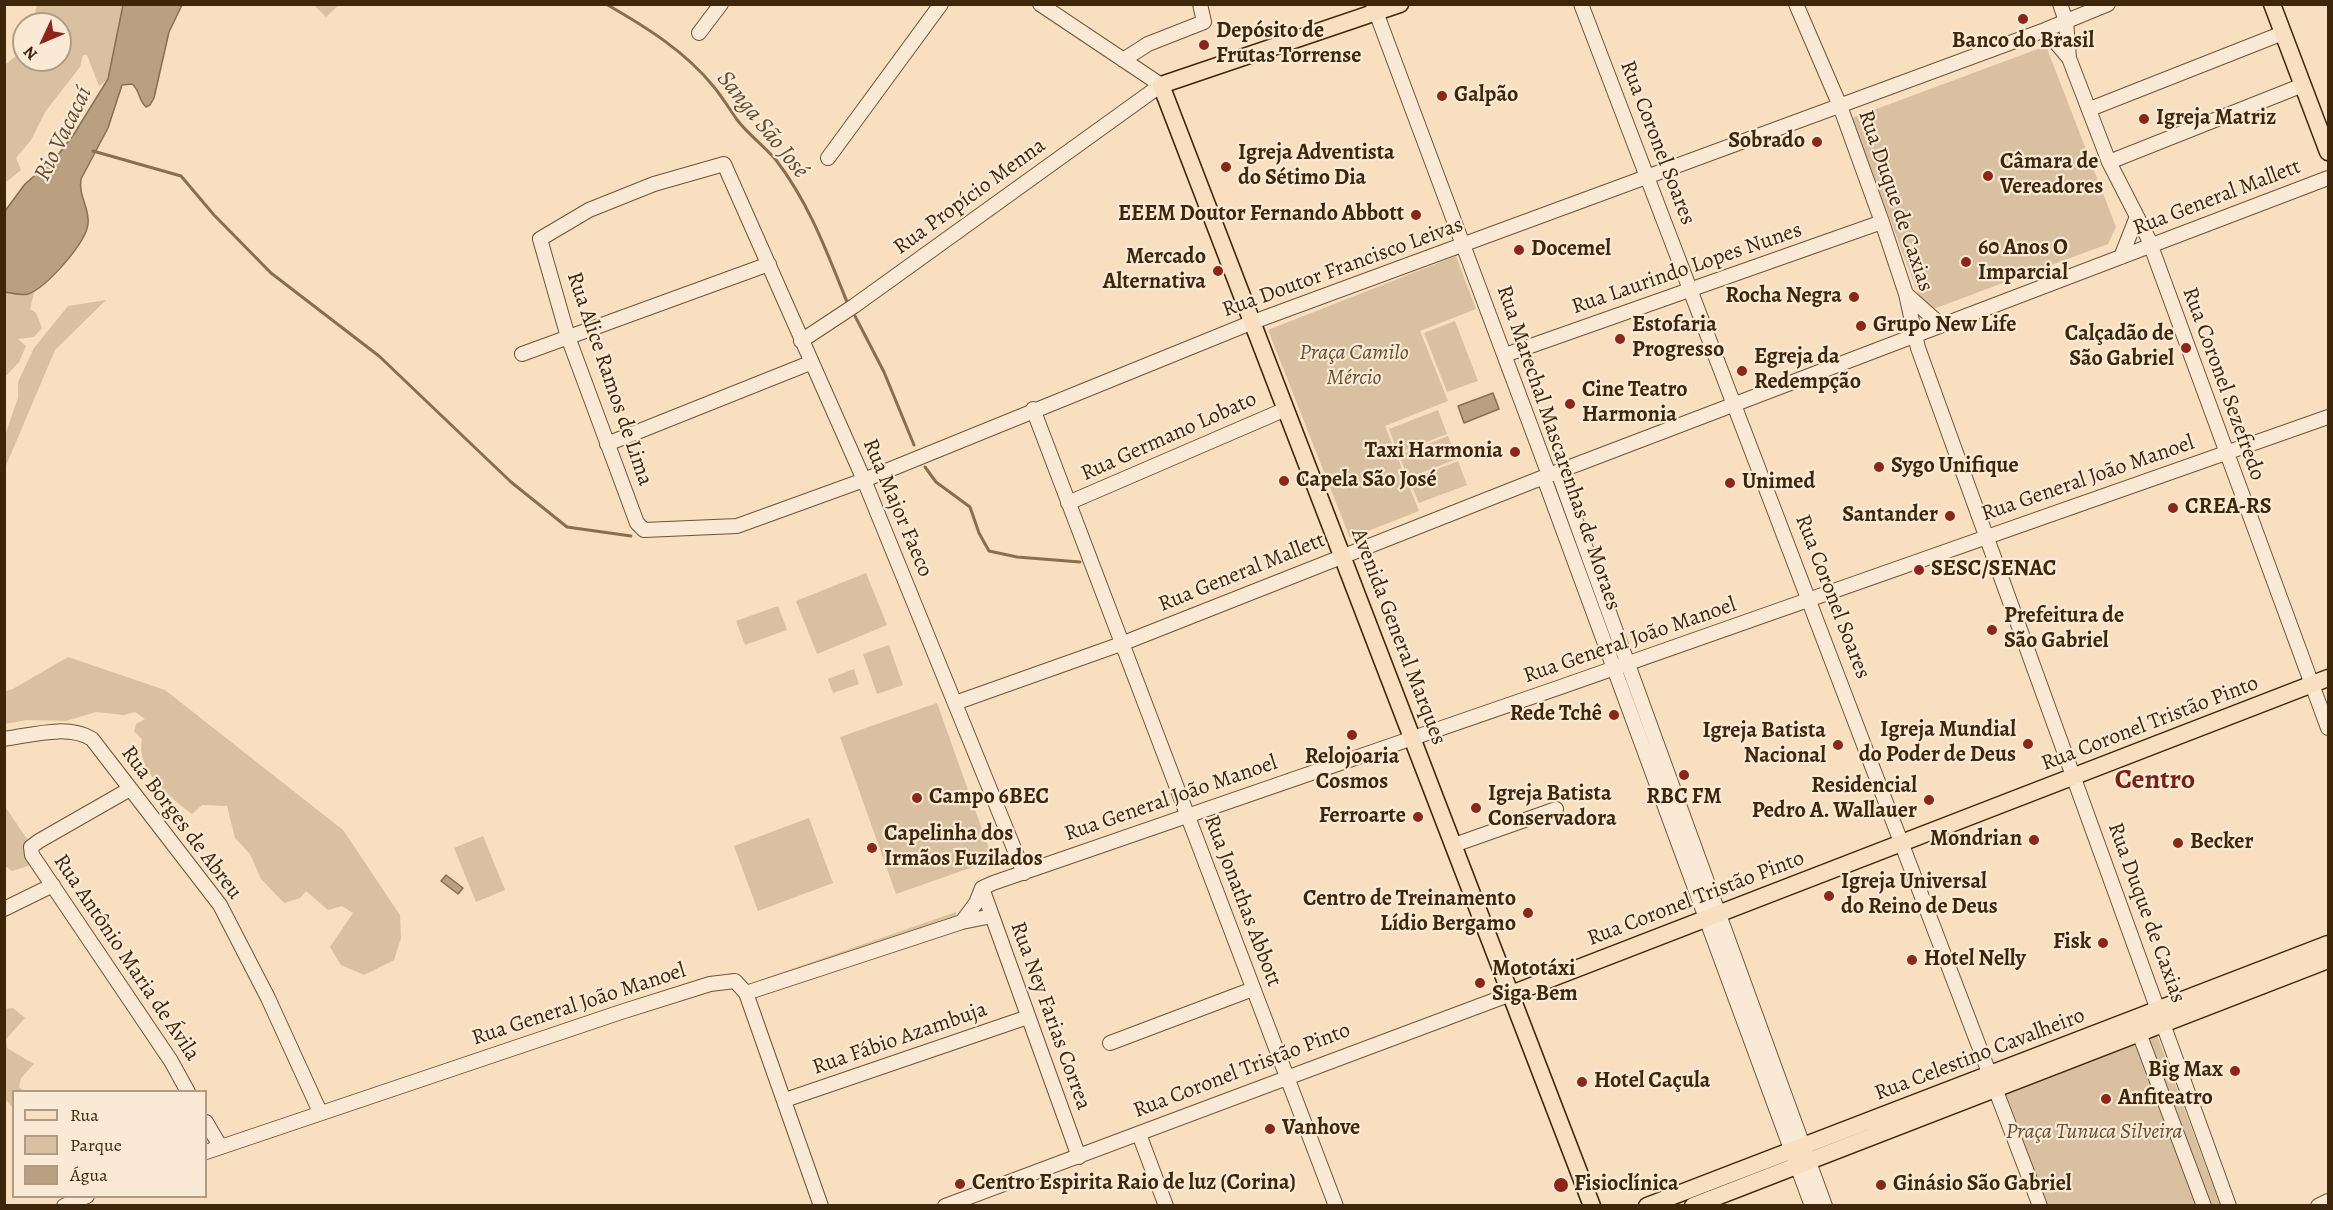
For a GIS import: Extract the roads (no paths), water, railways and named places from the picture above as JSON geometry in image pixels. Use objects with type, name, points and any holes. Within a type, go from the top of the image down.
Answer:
[{"type":"main road","points":[[1161,85],[1375,9],[1400,4]]},
{"type":"main road","points":[[2272,4],[2328,152]]},
{"type":"main road","name":"Avenida General Marques","points":[[1161,85],[1592,1206]]},
{"type":"main road","name":"Rua Coronel Tristão Pinto","points":[[1511,994],[1904,844],[2328,678]]},
{"type":"main road","name":"Rua Celestino Cavalheiro","points":[[2161,1017],[2328,944]]},
{"type":"main road","name":"Rua Celestino Cavalheiro","points":[[1647,1206],[1800,1156],[2161,1017],[2328,960]]},
{"type":"main road","name":"Rua Celestino Cavalheiro","points":[[1693,1206],[1800,1156]]},
{"type":"street","points":[[699,33],[721,4]]},
{"type":"street","points":[[828,158],[940,4]]},
{"type":"street","points":[[1040,4],[1161,85]]},
{"type":"street","points":[[1123,60],[1148,44],[1204,22],[1200,4]]},
{"type":"street","name":"Rua Coronel Soares","points":[[1581,4],[1904,844],[2040,1206]]},
{"type":"street","name":"Rua Duque de Caxias","points":[[1797,4],[1840,106],[1882,222],[1906,294],[1914,336],[2229,1206]]},
{"type":"street","name":"Rua Coronel Sezefredo","points":[[2060,4],[2066,21],[2069,58],[2109,162],[2151,246],[2225,453],[2328,728]]},
{"type":"street","name":"Rua Doutor Francisco Leivas","points":[[644,530],[737,526],[864,480],[1253,322],[2045,30],[2108,4]]},
{"type":"street","name":"Rua Marechal Mascarenhas de Moraes","points":[[1375,9],[1713,917],[1800,1156],[1812,1206]]},
{"type":"street","name":"Rua Coronel Sezefredo","points":[[2045,30],[2069,58]]},
{"type":"street","points":[[2090,109],[2283,33]]},
{"type":"street","name":"Rua Propício Menna","points":[[801,341],[854,306],[1161,85]]},
{"type":"street","points":[[2109,162],[2303,85]]},
{"type":"street","name":"Rua Major Faeco","points":[[724,164],[770,264],[810,363],[864,480],[1024,873]]},
{"type":"street","name":"Rua Alice Ramos de Lima","points":[[644,530],[637,523],[568,337],[540,239],[589,210],[654,184],[724,164]]},
{"type":"street","name":"Rua General Mallett","points":[[955,704],[1121,644],[1550,475],[2328,178]]},
{"type":"street","name":"Rua General Mallett","points":[[2121,257],[2136,219]]},
{"type":"street","name":"Rua Laurindo Lopes Nunes","points":[[1505,355],[1882,222]]},
{"type":"street","points":[[522,354],[770,264]]},
{"type":"street","points":[[1906,294],[1941,325]]},
{"type":"street","points":[[607,444],[810,363]]},
{"type":"street","name":"Rua Germano Lobato","points":[[1068,503],[1286,409]]},
{"type":"street","name":"Rua Jonathas Abbott","points":[[1033,410],[1336,1206]]},
{"type":"street","name":"Rua General João Manoel","points":[[982,888],[1811,601],[1986,536],[2328,417]]},
{"type":"street","name":"Rua Borges de Abreu","points":[[4,739],[68,731],[81,732],[92,739],[220,905],[268,998],[320,1112]]},
{"type":"street","name":"Rua Antônio Maria de Ávila","points":[[130,789],[31,847],[32,855],[171,1062],[187,1090]]},
{"type":"street","points":[[1454,845],[1556,809]]},
{"type":"street","points":[[4,909],[53,885]]},
{"type":"street","points":[[962,922],[976,903],[982,888]]},
{"type":"street","name":"Rua Ney Farias Correa","points":[[982,888],[1079,1157]]},
{"type":"street","points":[[821,1206],[746,993],[962,922],[992,916]]},
{"type":"street","name":"Rua General João Manoel","points":[[207,1152],[320,1112],[710,984],[735,981],[746,993]]},
{"type":"street","points":[[1110,1043],[1253,989]]},
{"type":"street","name":"Rua Coronel Tristão Pinto","points":[[945,1206],[1511,994]]},
{"type":"street","name":"Rua Fábio Azambuja","points":[[785,1100],[1028,1017]]},
{"type":"street","points":[[2137,1026],[2204,1206]]},
{"type":"street","points":[[207,1124],[220,1146]]},
{"type":"street","points":[[1140,1134],[1166,1206]]},
{"type":"street","name":"Rua Marechal Mascarenhas de Moraes","points":[[1800,1156],[1825,1206]]},
{"type":"street","points":[[64,1206],[84,1198]]},
{"type":"street","points":[[2318,1206],[2328,1202]]},
{"type":"water","points":[[123,5],[182,5],[169,32],[154,98],[146,107],[132,84],[122,85],[108,128],[81,179],[81,191],[88,218],[86,232],[64,264],[36,290],[25,295],[5,292],[5,211],[25,184],[57,156],[74,134],[108,79]]},
{"type":"water","points":[[1493,393],[1499,409],[1464,423],[1458,406]]},
{"type":"water","points":[[446,875],[463,888],[458,894],[441,881]]},
{"type":"waterway","name":"Sanga São José","points":[[606,4],[650,31],[691,62],[714,87],[742,126],[776,160],[808,211],[847,302]]},
{"type":"waterway","points":[[93,151],[181,176],[214,215],[271,273],[379,356],[511,482],[567,527],[631,536]]},
{"type":"waterway","name":"Sanga São José","points":[[855,316],[884,372],[914,445]]},
{"type":"waterway","name":"Sanga São José","points":[[925,467],[936,482],[970,507],[979,533],[989,551],[1017,557],[1080,562]]},
{"type":"place","name":"Banco do Brasil","points":[[2023,19]]},
{"type":"place","name":"Depósito de Frutas Torrense","points":[[1204,45]]},
{"type":"place","name":"Galpão","points":[[1442,96]]},
{"type":"place","name":"Igreja Matriz","points":[[2144,119]]},
{"type":"place","name":"Sobrado","points":[[1817,142]]},
{"type":"place","name":"Igreja Adventista do Sétimo Dia","points":[[1226,167]]},
{"type":"place","name":"Câmara de Vereadores","points":[[1988,176]]},
{"type":"place","name":"EEEM Doutor Fernando Abbott","points":[[1416,215]]},
{"type":"place","name":"Docemel","points":[[1519,250]]},
{"type":"place","name":"60 Anos O Imparcial","points":[[1966,262]]},
{"type":"place","name":"Mercado Alternativa","points":[[1218,271]]},
{"type":"place","name":"Rocha Negra","points":[[1854,297]]},
{"type":"place","name":"Grupo New Life","points":[[1861,326]]},
{"type":"place","name":"Estofaria Progresso","points":[[1620,339]]},
{"type":"place","name":"Calçadão de São Gabriel","points":[[2186,348]]},
{"type":"place","name":"Egreja da Redempção","points":[[1742,371]]},
{"type":"place","name":"Cine Teatro Harmonia","points":[[1570,404]]},
{"type":"place","name":"Taxi Harmonia","points":[[1515,452]]},
{"type":"place","name":"Sygo Unifique","points":[[1879,467]]},
{"type":"place","name":"Capela São José","points":[[1284,481]]},
{"type":"place","name":"Unimed","points":[[1730,483]]},
{"type":"place","name":"CREA-RS","points":[[2173,508]]},
{"type":"place","name":"Santander","points":[[1950,516]]},
{"type":"place","name":"SESC/SENAC","points":[[1919,570]]},
{"type":"place","name":"Prefeitura de São Gabriel","points":[[1992,630]]},
{"type":"place","name":"Rede Tchê","points":[[1614,715]]},
{"type":"place","name":"Relojoaria Cosmos","points":[[1352,735]]},
{"type":"place","name":"Igreja Mundial do Poder de Deus","points":[[2028,744]]},
{"type":"place","name":"Igreja Batista Nacional","points":[[1838,745]]},
{"type":"place","name":"RBC FM","points":[[1684,775]]},
{"type":"place","name":"Campo 6BEC","points":[[917,798]]},
{"type":"place","name":"Residencial Pedro A. Wallauer","points":[[1929,800]]},
{"type":"place","name":"Igreja Batista Conservadora","points":[[1476,808]]},
{"type":"place","name":"Ferroarte","points":[[1418,817]]},
{"type":"place","name":"Mondrian","points":[[2034,840]]},
{"type":"place","name":"Becker","points":[[2178,843]]},
{"type":"place","name":"Capelinha dos Irmãos Fuzilados","points":[[872,848]]},
{"type":"place","name":"Igreja Universal do Reino de Deus","points":[[1829,896]]},
{"type":"place","name":"Centro de Treinamento Lídio Bergamo","points":[[1528,913]]},
{"type":"place","name":"Fisk","points":[[2103,943]]},
{"type":"place","name":"Hotel Nelly","points":[[1912,960]]},
{"type":"place","name":"Mototáxi Siga Bem","points":[[1480,983]]},
{"type":"place","name":"Big Max","points":[[2235,1071]]},
{"type":"place","name":"Hotel Caçula","points":[[1582,1082]]},
{"type":"place","name":"Anfiteatro","points":[[2106,1099]]},
{"type":"place","name":"Vanhove","points":[[1270,1129]]},
{"type":"place","name":"Centro Espirita Raio de luz (Corina)","points":[[960,1184]]},
{"type":"place","name":"Fisioclínica","points":[[1561,1185]]},
{"type":"place","name":"Ginásio São Gabriel","points":[[1881,1185]]},
{"type":"district","name":"Centro","points":[[2155,781]]},
{"type":"water label","name":"Rio Vacacaí","points":[[64,134]]},
{"type":"park label","name":"Praça Camilo Mércio","points":[[1354,366]]},
{"type":"park label","name":"Praça Tunuca Silveira","points":[[2094,1133]]}]
